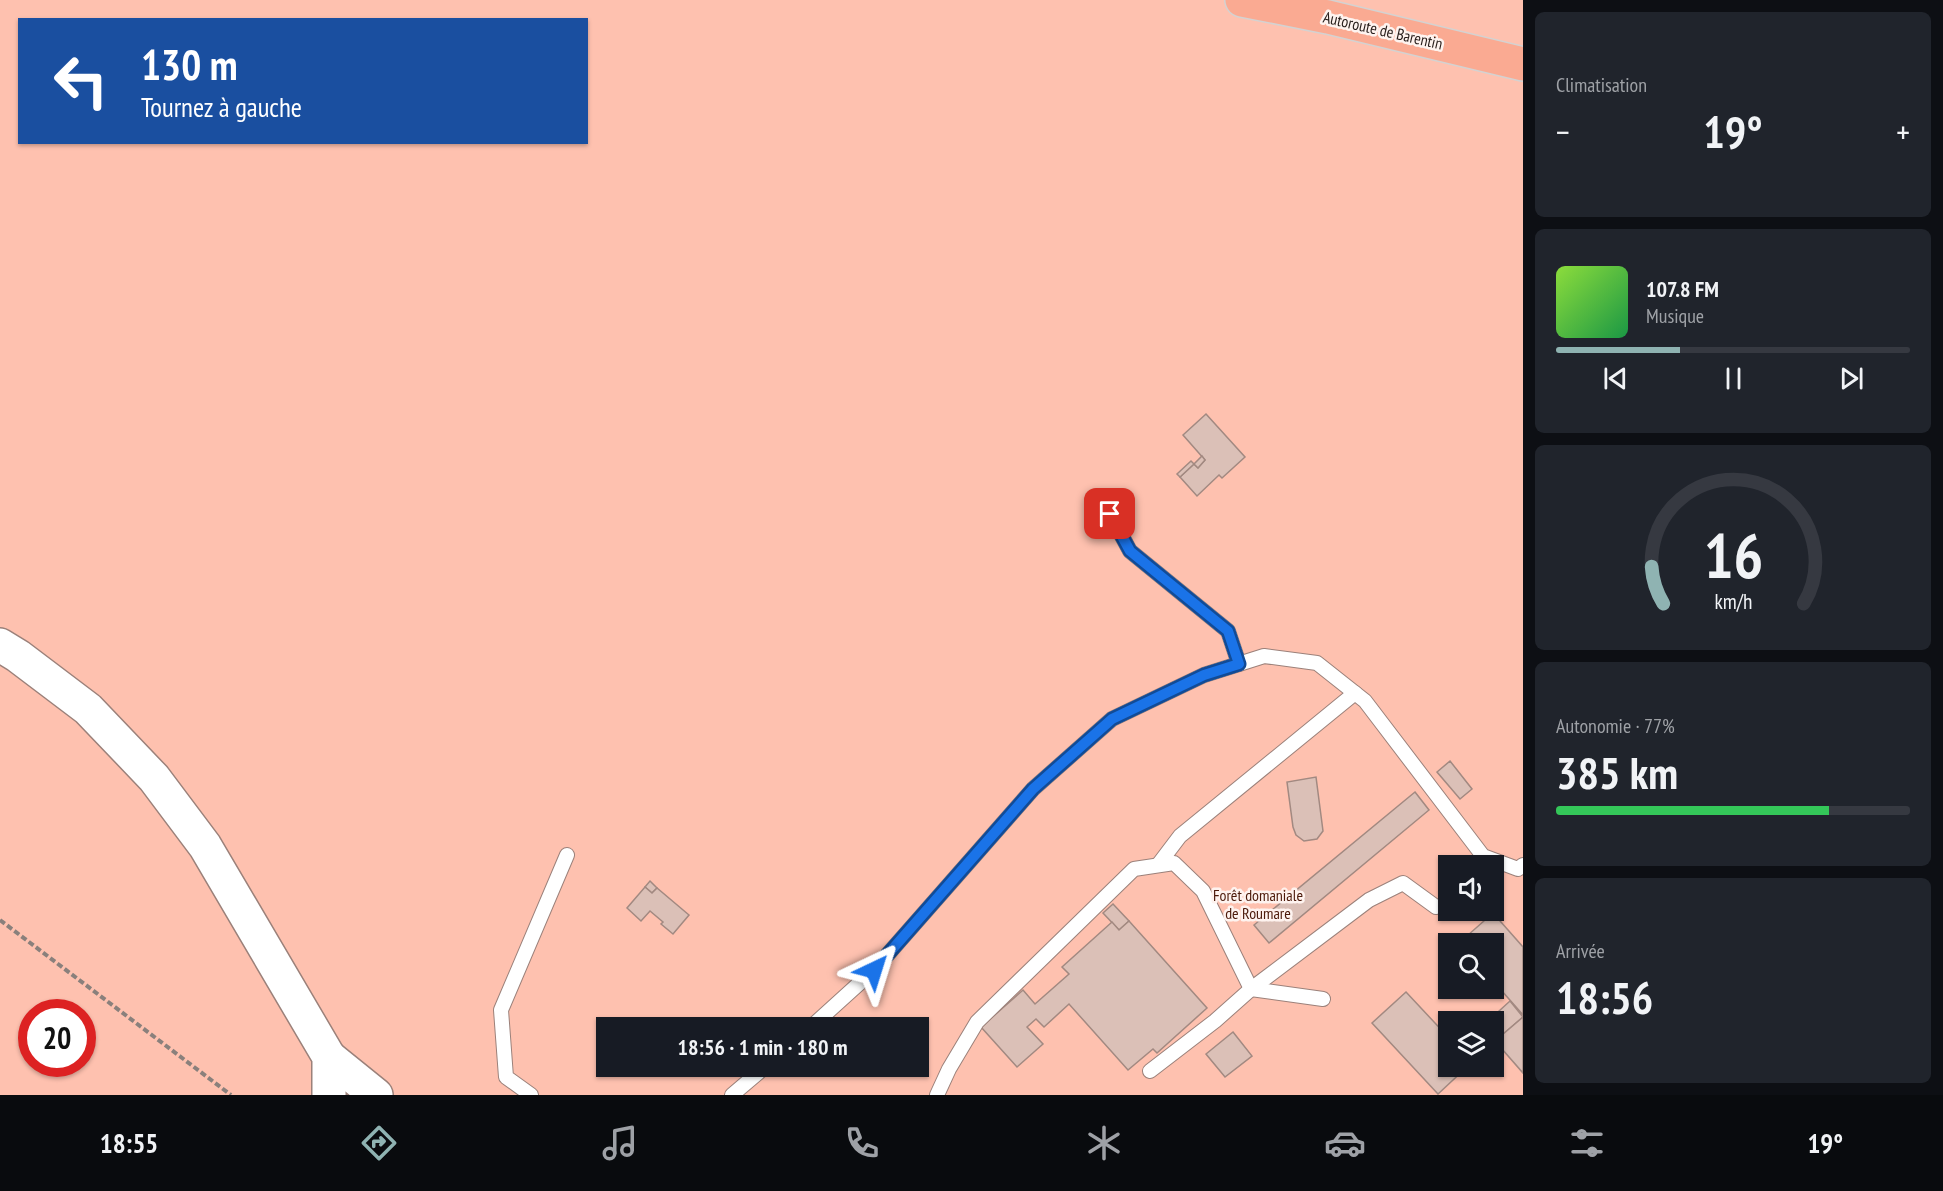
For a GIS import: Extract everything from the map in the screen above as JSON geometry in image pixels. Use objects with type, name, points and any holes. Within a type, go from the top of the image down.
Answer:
[{"type":"highway","name":"Autoroute de Barentin","points":[[1242,0],[1328,17],[1523,64]]},
{"type":"main road","points":[[0,645],[88,709],[154,778],[205,846],[329,1057],[376,1095]]},
{"type":"main road","points":[[329,1057],[329,1095]]},
{"type":"lane","points":[[1110,514],[1130,551],[1228,631],[1239,664]]},
{"type":"lane","points":[[822,1017],[874,970],[1033,789],[1112,719],[1204,675],[1264,656],[1317,663],[1365,701],[1483,856],[1518,869],[1523,865]]},
{"type":"lane","points":[[1158,865],[1180,836],[1355,693]]},
{"type":"lane","points":[[531,1095],[506,1077],[501,1010],[567,855]]},
{"type":"lane","points":[[937,1095],[949,1069],[977,1022],[1134,869],[1174,863],[1203,891],[1251,989]]},
{"type":"lane","points":[[1150,1071],[1215,1021],[1251,989],[1369,900],[1403,882],[1436,906]]},
{"type":"lane","points":[[1251,989],[1323,999]]},
{"type":"lane","points":[[732,1095],[753,1077]]},
{"type":"path","points":[[0,920],[231,1095]]},
{"type":"green space","name":"Forêt domaniale de Roumare","points":[[0,0],[1523,0],[1523,1095],[0,1095]]},
{"type":"building","points":[[1206,414],[1245,457],[1222,478],[1219,475],[1197,496],[1180,477],[1194,464],[1198,468],[1205,460],[1183,435]]},
{"type":"building","points":[[1202,456],[1205,460],[1198,468],[1194,464]]},
{"type":"building","points":[[1191,461],[1194,464],[1180,477],[1177,474]]},
{"type":"building","points":[[1450,761],[1472,789],[1460,799],[1437,772]]},
{"type":"building","points":[[1316,777],[1323,831],[1317,839],[1304,841],[1296,835],[1293,827],[1287,782]]},
{"type":"building","points":[[1415,792],[1429,810],[1269,943],[1254,925]]},
{"type":"building","points":[[650,881],[657,888],[652,893],[645,887]]},
{"type":"building","points":[[645,887],[652,893],[657,888],[689,915],[673,934],[650,911],[641,921],[627,908]]},
{"type":"building","points":[[1113,904],[1129,921],[1119,930],[1103,913]]},
{"type":"building","points":[[1129,921],[1207,1008],[1157,1053],[1153,1049],[1128,1070],[1069,1004],[1044,1027],[1036,1019],[1027,1027],[1043,1044],[1017,1067],[981,1027],[1023,990],[1035,1004],[1069,974],[1062,967],[1112,922],[1119,930]]},
{"type":"building","points":[[1484,921],[1500,921],[1523,947],[1523,1015],[1504,993],[1504,933],[1470,933]]},
{"type":"building","points":[[1406,992],[1438,1026],[1438,1077],[1456,1077],[1438,1094],[1372,1023]]},
{"type":"building","points":[[1510,1001],[1523,1017],[1504,1033],[1504,1011],[1499,1011]]},
{"type":"building","points":[[1523,1017],[1523,1073],[1504,1051],[1504,1033]]},
{"type":"building","points":[[1233,1032],[1252,1056],[1225,1077],[1206,1054]]},
{"type":"route","points":[[874,970],[1033,789],[1112,719],[1204,675],[1239,664],[1228,631],[1130,551],[1110,514]]}]
